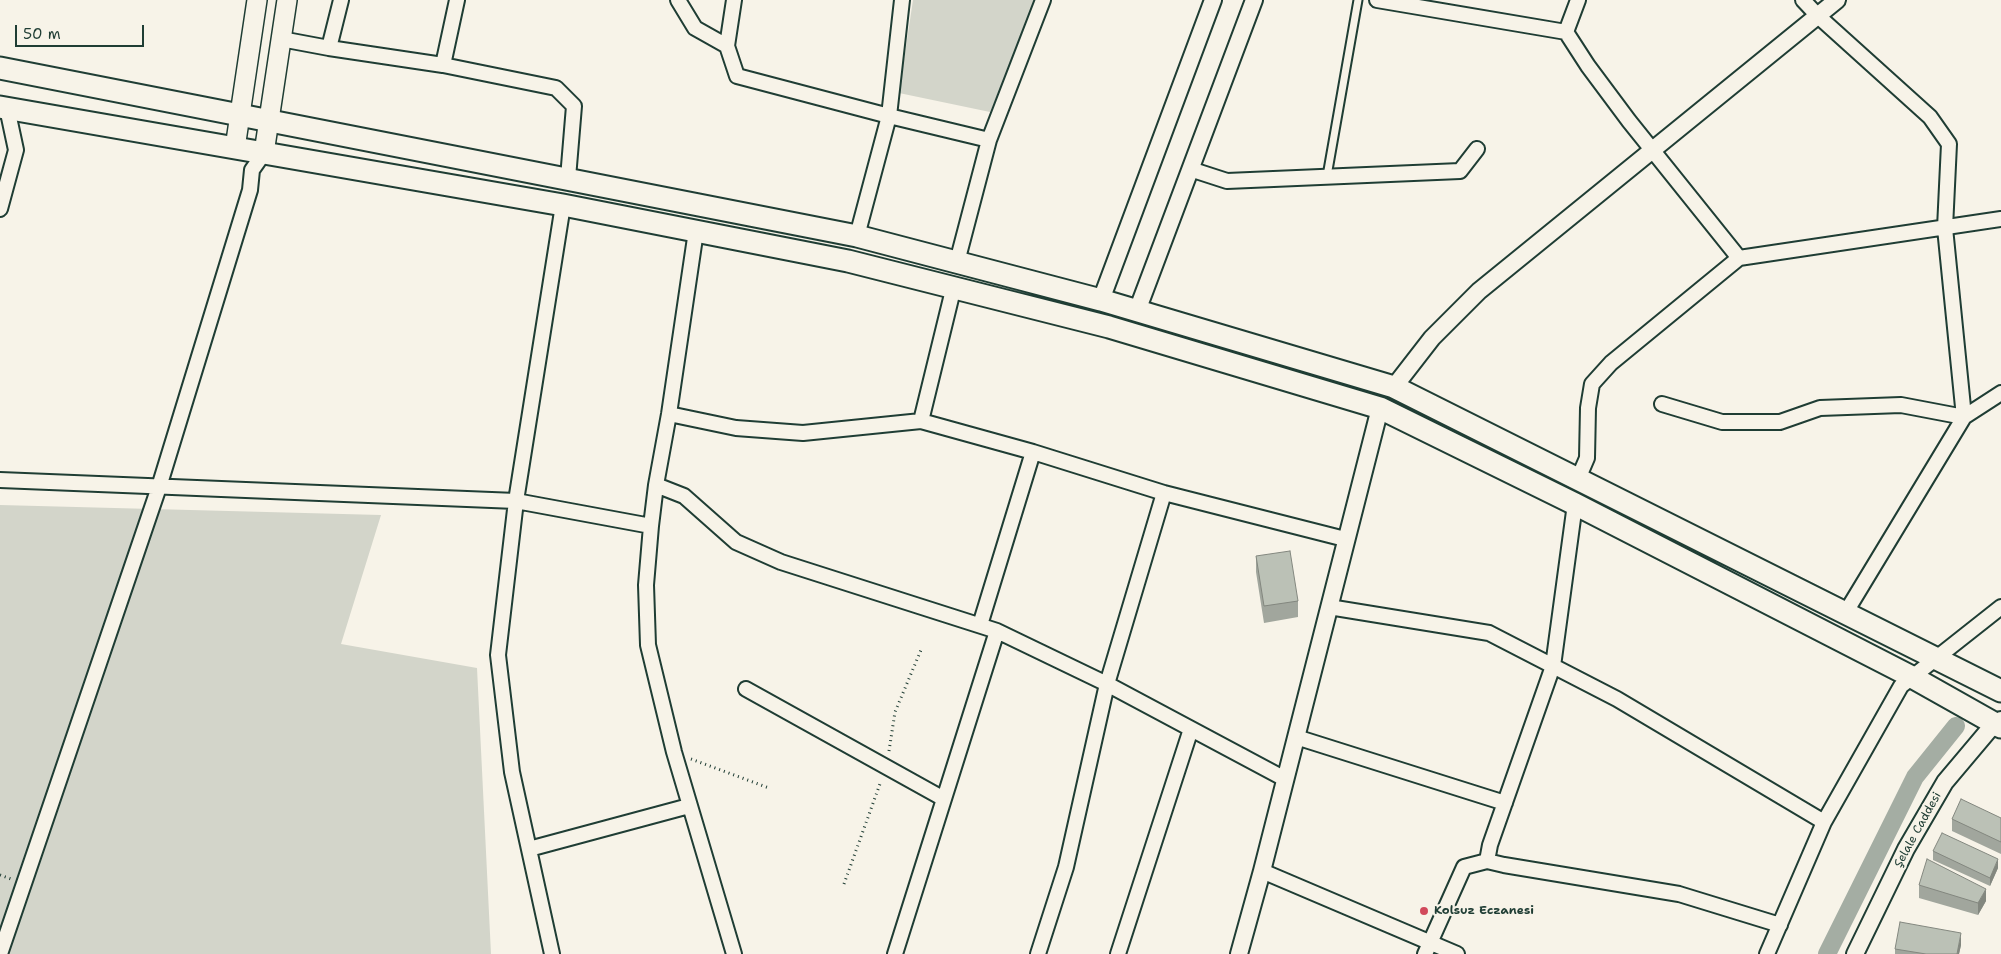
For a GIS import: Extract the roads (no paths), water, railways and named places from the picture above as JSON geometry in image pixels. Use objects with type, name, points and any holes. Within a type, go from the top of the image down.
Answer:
[{"type":"main road","points":[[235,148],[257,0]]},
{"type":"main road","points":[[264,153],[287,0]]},
{"type":"main road","points":[[0,68],[269,119],[858,236],[1101,300],[1394,387],[2001,691]]},
{"type":"main road","points":[[3,109],[563,205],[848,261],[954,286],[1109,327],[1380,408],[1576,504],[1912,677],[1999,724]]},
{"type":"main road","points":[[1380,408],[1394,387]]},
{"type":"street","points":[[329,48],[341,0]]},
{"type":"street","points":[[443,65],[457,0]]},
{"type":"street","points":[[678,0],[695,28],[727,46]]},
{"type":"street","points":[[734,0],[727,46],[737,76],[989,140]]},
{"type":"street","points":[[858,236],[889,116],[902,0]]},
{"type":"street","points":[[956,262],[989,140],[1043,0]]},
{"type":"street","points":[[1101,300],[1213,0]]},
{"type":"street","points":[[1137,311],[1254,0]]},
{"type":"street","points":[[1377,0],[1566,32],[1588,66],[1652,150],[1739,258]]},
{"type":"street","points":[[1566,32],[1578,0]]},
{"type":"street","points":[[1803,0],[1818,16],[1930,116],[1949,144],[1945,228],[1964,417]]},
{"type":"street","points":[[1394,387],[1432,338],[1479,290],[1838,0]]},
{"type":"street","points":[[281,39],[443,65],[556,88],[574,106],[568,178]]},
{"type":"street","points":[[0,209],[16,150],[3,109]]},
{"type":"street","points":[[235,148],[252,170]]},
{"type":"street","points":[[1190,169],[1227,180],[1460,171],[1477,149]]},
{"type":"street","points":[[0,954],[158,487],[250,190],[252,170],[264,153]]},
{"type":"street","points":[[552,954],[512,772],[498,655],[516,501],[563,205]]},
{"type":"street","points":[[1578,479],[1587,458],[1588,408],[1592,384],[1611,363],[1739,258],[2001,220]]},
{"type":"street","points":[[696,231],[651,526],[646,585],[648,645],[674,752],[734,954]]},
{"type":"street","points":[[921,421],[954,286]]},
{"type":"street","points":[[1846,612],[1964,417],[2001,393]]},
{"type":"street","points":[[1662,404],[1722,422],[1780,422],[1820,408],[1901,405],[1964,417]]},
{"type":"street","points":[[1239,954],[1262,871],[1345,539],[1380,408]]},
{"type":"street","points":[[669,414],[736,428],[803,433],[921,421],[1033,452],[1164,493],[1345,539]]},
{"type":"street","points":[[980,625],[1033,452]]},
{"type":"street","points":[[0,480],[516,501],[651,526]]},
{"type":"street","points":[[656,485],[684,496],[736,542],[781,562],[997,631],[1107,684],[1285,779]]},
{"type":"street","points":[[1038,954],[1066,868],[1107,684],[1164,493]]},
{"type":"street","points":[[1487,861],[1505,803],[1553,666],[1576,504]]},
{"type":"street","points":[[1766,954],[1824,822],[1901,686],[2001,606]]},
{"type":"street","points":[[1328,607],[1488,633],[1617,699],[1824,822]]},
{"type":"street","points":[[895,954],[997,631]]},
{"type":"street","points":[[746,689],[944,799]]},
{"type":"street","name":"Şelale Caddesi","points":[[1855,954],[1906,849],[1945,782],[1988,731],[1999,724]]},
{"type":"street","points":[[1118,954],[1191,729]]},
{"type":"street","points":[[1296,738],[1505,803]]},
{"type":"street","points":[[529,849],[690,806]]},
{"type":"street","points":[[1428,948],[1464,867],[1487,861],[1504,866],[1679,894],[1780,925]]},
{"type":"street","points":[[1262,871],[1428,948],[1457,954]]},
{"type":"lane","points":[[1327,176],[1358,0]]},
{"type":"waterway","points":[[1827,954],[1915,777],[1956,726]]},
{"type":"place","name":"Kolsuz Eczanesi","points":[[1424,911]]}]
